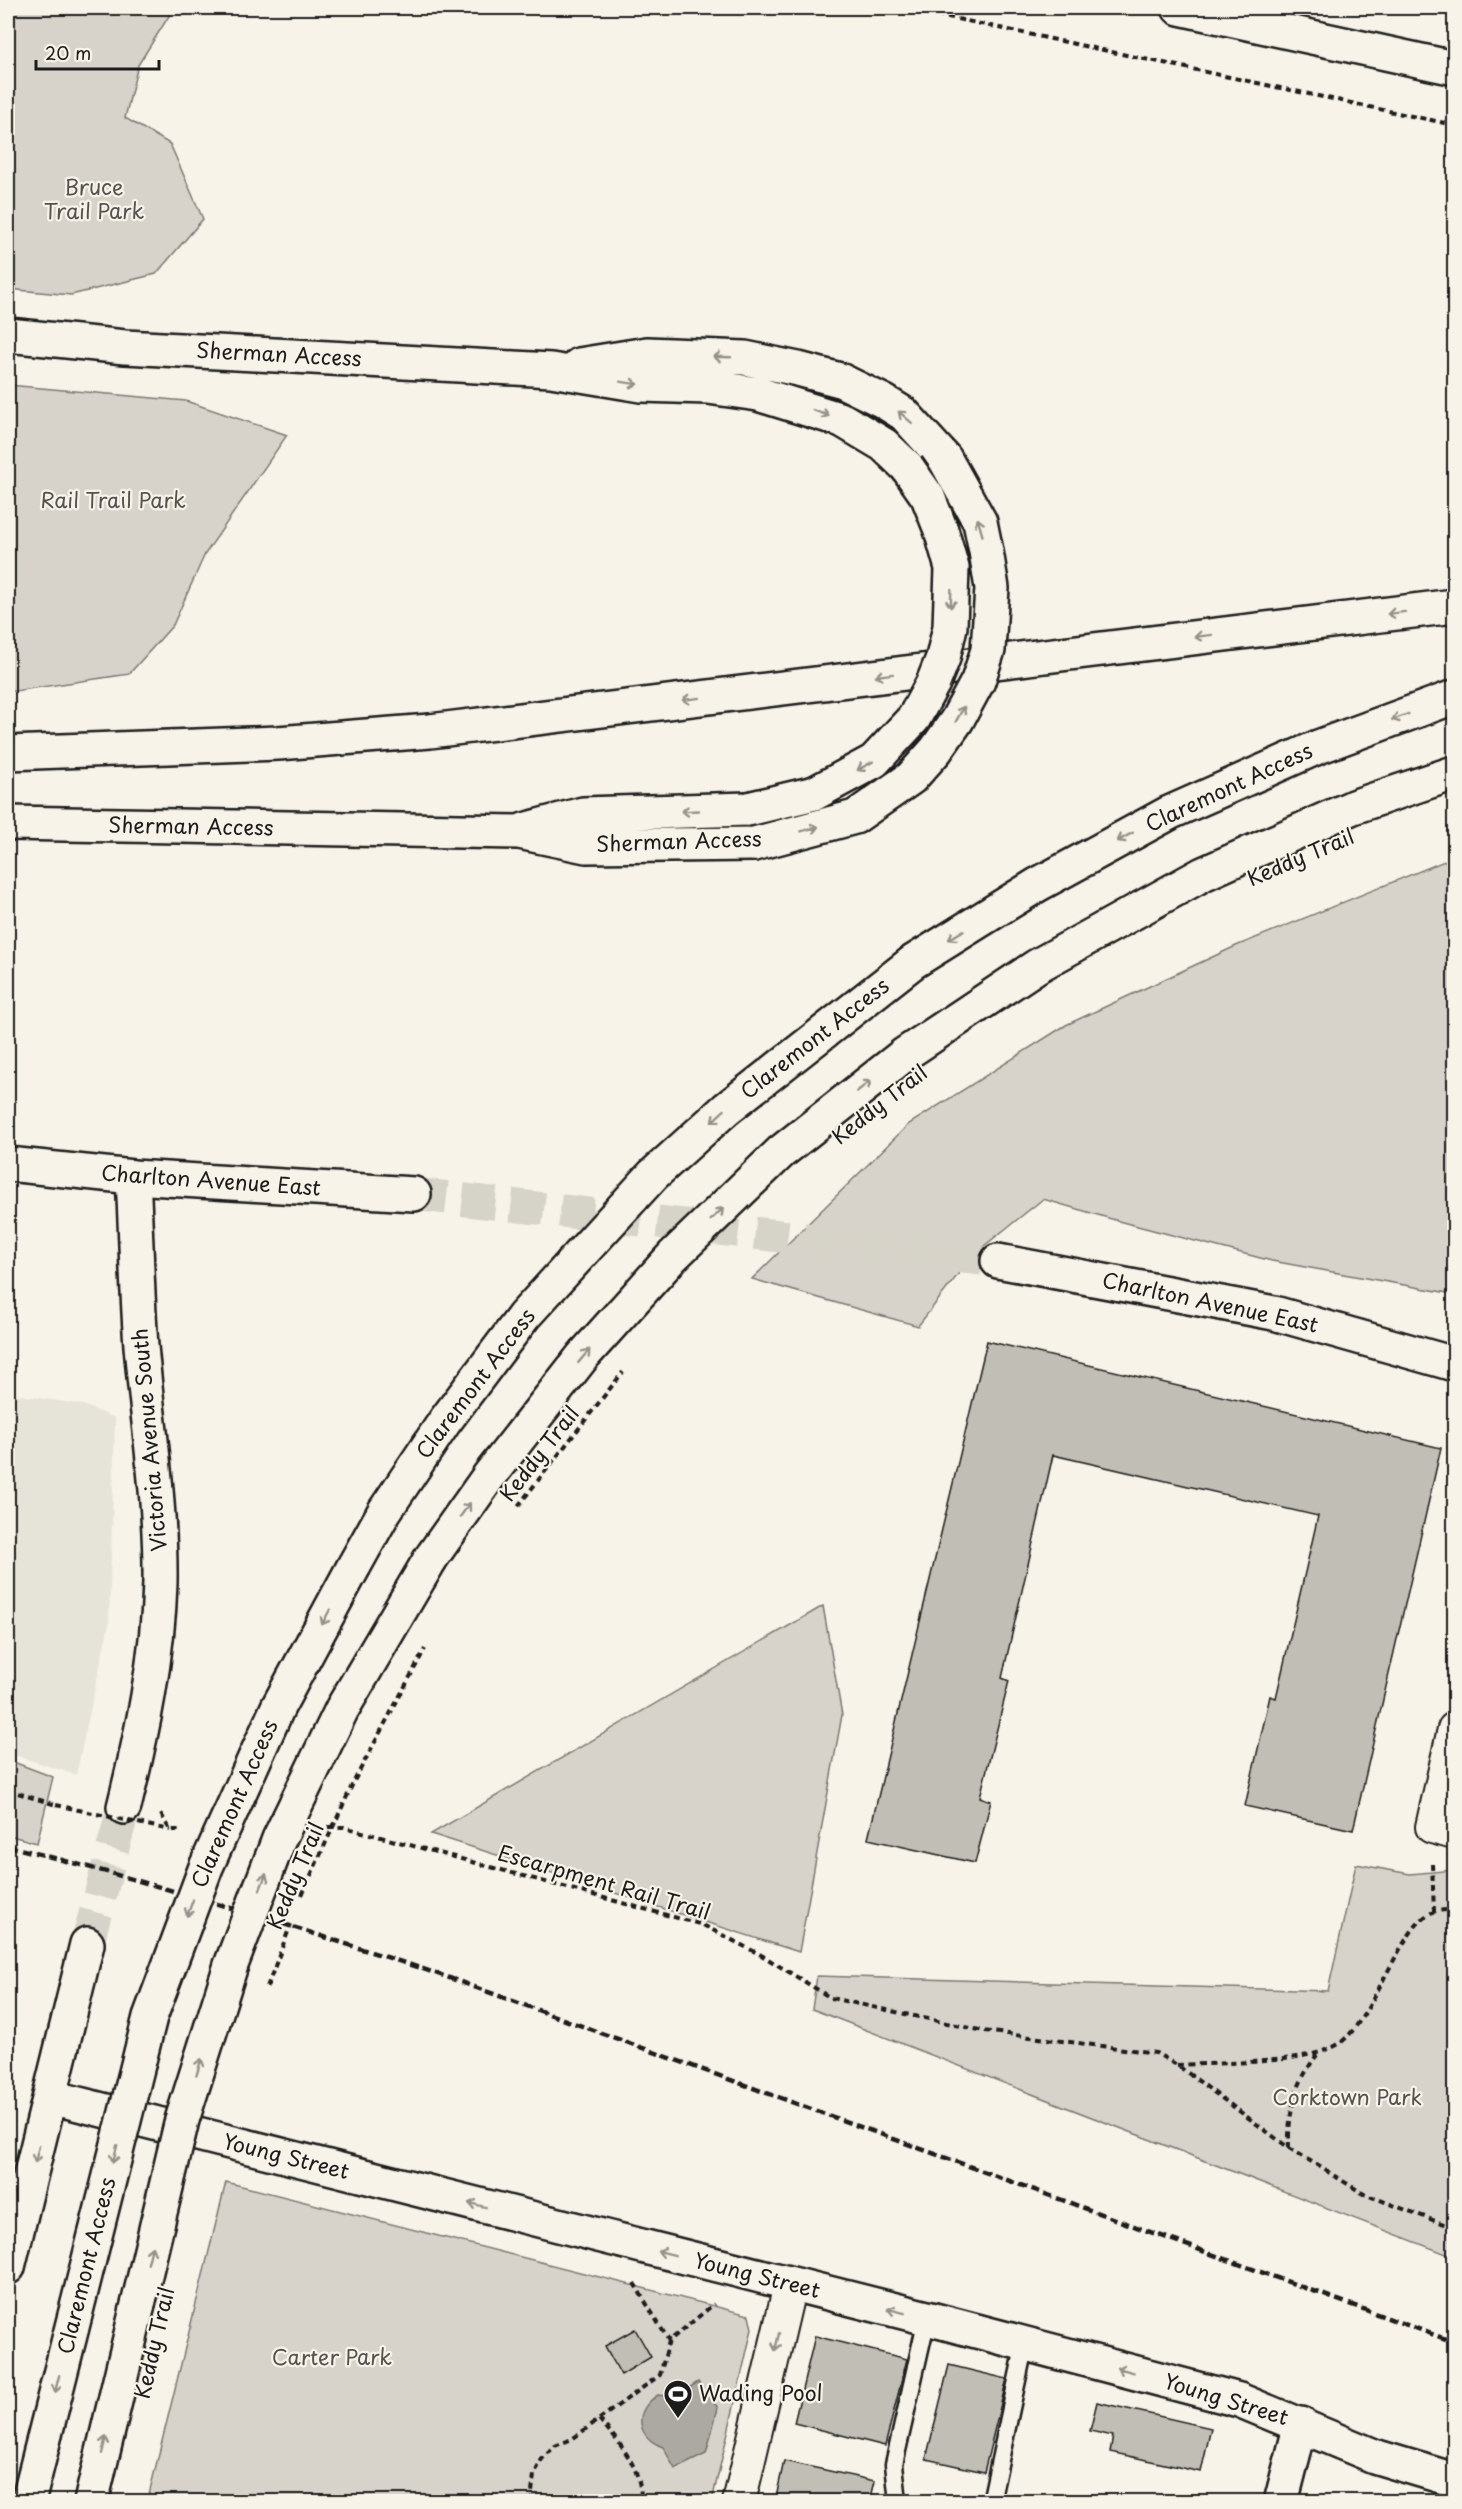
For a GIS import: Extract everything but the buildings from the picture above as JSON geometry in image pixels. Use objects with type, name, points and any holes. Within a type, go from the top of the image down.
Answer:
[{"type":"main road","points":[[1179,8],[1455,68]]},
{"type":"main road","name":"Sherman Access","points":[[8,335],[125,347],[551,370],[641,385],[708,387],[758,394],[803,406],[842,420],[884,445],[907,467],[928,497],[952,568],[950,627],[943,658],[915,718],[874,761],[815,793],[748,809],[583,814],[519,832]]},
{"type":"main road","name":"Sherman Access","points":[[8,823],[519,832],[586,846],[754,844],[855,817],[911,778],[936,750],[957,720],[978,681],[988,650],[992,588],[980,522],[945,459],[903,414],[883,401],[840,380],[798,369],[745,358],[647,354],[551,370]]},
{"type":"main road","points":[[8,753],[278,742],[430,731],[1455,606]]},
{"type":"main road","name":"Claremont Access","points":[[28,2502],[150,2017],[215,1845],[278,1707],[384,1512],[445,1421],[524,1316],[653,1175],[726,1109],[913,962],[1037,885],[1169,813],[1317,747],[1455,697]]},
{"type":"main road","points":[[91,2502],[183,2120],[231,1965],[279,1839],[342,1709],[430,1558],[489,1476],[583,1356],[673,1257],[781,1152],[905,1054],[1037,966],[1203,874],[1353,807],[1455,773]]},
{"type":"main road","name":"Charlton Avenue East","points":[[8,1164],[133,1177],[414,1194]]},
{"type":"main road","name":"Victoria Avenue South","points":[[124,1807],[135,1763],[154,1654],[160,1583],[159,1505],[141,1344],[133,1177]]},
{"type":"main road","name":"Charlton Avenue East","points":[[998,1261],[1274,1313],[1455,1364]]},
{"type":"main road","points":[[8,2267],[87,1944]]},
{"type":"main road","name":"Young Street","points":[[51,2097],[749,2275],[927,2318],[1239,2400],[1374,2456],[1455,2480]]},
{"type":"main road","points":[[1281,2502],[1301,2424]]},
{"type":"street","points":[[1443,1830],[1455,1729]]},
{"type":"street","points":[[739,2502],[790,2285]]},
{"type":"lane","points":[[897,2502],[894,2464],[927,2318]]},
{"type":"lane","points":[[991,2502],[1024,2343]]},
{"type":"path","points":[[906,8],[1455,125]]},
{"type":"path","name":"Keddy Trail","points":[[517,1507],[628,1367]]},
{"type":"path","name":"Keddy Trail","points":[[298,1904],[354,1780],[427,1644]]},
{"type":"path","points":[[8,1790],[56,1805],[170,1830],[181,1830]]},
{"type":"path","name":"Escarpment Rail Trail","points":[[321,1827],[344,1827],[703,1925],[763,1956],[831,1998],[984,2031],[1156,2053],[1177,2065],[1289,2148],[1364,2194],[1455,2228]]},
{"type":"path","name":"Escarpment Rail Trail","points":[[1177,2065],[1318,2055],[1341,2043],[1359,2024],[1411,1930],[1434,1911],[1455,1910]]},
{"type":"path","name":"Keddy Trail","points":[[263,1997],[294,1915]]},
{"type":"path","points":[[1289,2148],[1288,2124],[1294,2096],[1304,2073],[1318,2055]]},
{"type":"path","points":[[607,2238],[669,2342]]},
{"type":"path","points":[[534,2502],[532,2492],[534,2475],[542,2458],[555,2446],[572,2439],[660,2375],[669,2342],[749,2275]]},
{"type":"path","points":[[598,2419],[632,2460],[641,2487],[641,2502]]},
{"type":"shaded area","points":[[8,1393],[83,1405],[115,1418],[109,1624],[76,1775],[8,1753]]},
{"type":"shaded area","name":"Wading Pool","points":[[698,2382],[718,2408],[706,2454],[675,2469],[663,2447],[647,2437],[641,2423],[641,2416],[644,2408],[658,2395],[675,2397]]},
{"type":"green space","name":"Bruce Trail Park","points":[[8,8],[174,8],[138,65],[125,118],[170,144],[203,219],[156,274],[71,295],[8,289]]},
{"type":"green space","name":"Rail Trail Park","points":[[8,385],[186,401],[287,435],[205,554],[173,625],[129,674],[8,692]]},
{"type":"green space","points":[[1454,857],[1454,1294],[1272,1261],[1043,1199],[974,1254],[918,1326],[752,1279],[909,1124],[1066,1025],[1236,946]]},
{"type":"green space","points":[[823,1606],[842,1715],[799,1952],[431,1834]]},
{"type":"green space","points":[[8,1760],[53,1777],[37,1843],[8,1835]]},
{"type":"green space","name":"Corktown Park","points":[[1356,1864],[1410,1874],[1454,1870],[1454,2257],[812,2009],[817,1976],[1328,1991]]},
{"type":"green space","name":"Carter Park","points":[[226,2182],[749,2315],[752,2329],[712,2501],[147,2502]]},
{"type":"tunnel","points":[[414,1194],[998,1261]]},
{"type":"tunnel","points":[[87,1944],[124,1807]]},
{"type":"railway","points":[[8,1846],[227,1907],[444,1976],[1454,2342]]},
{"type":"place","name":"Wading Pool","points":[[678,2420]]}]
